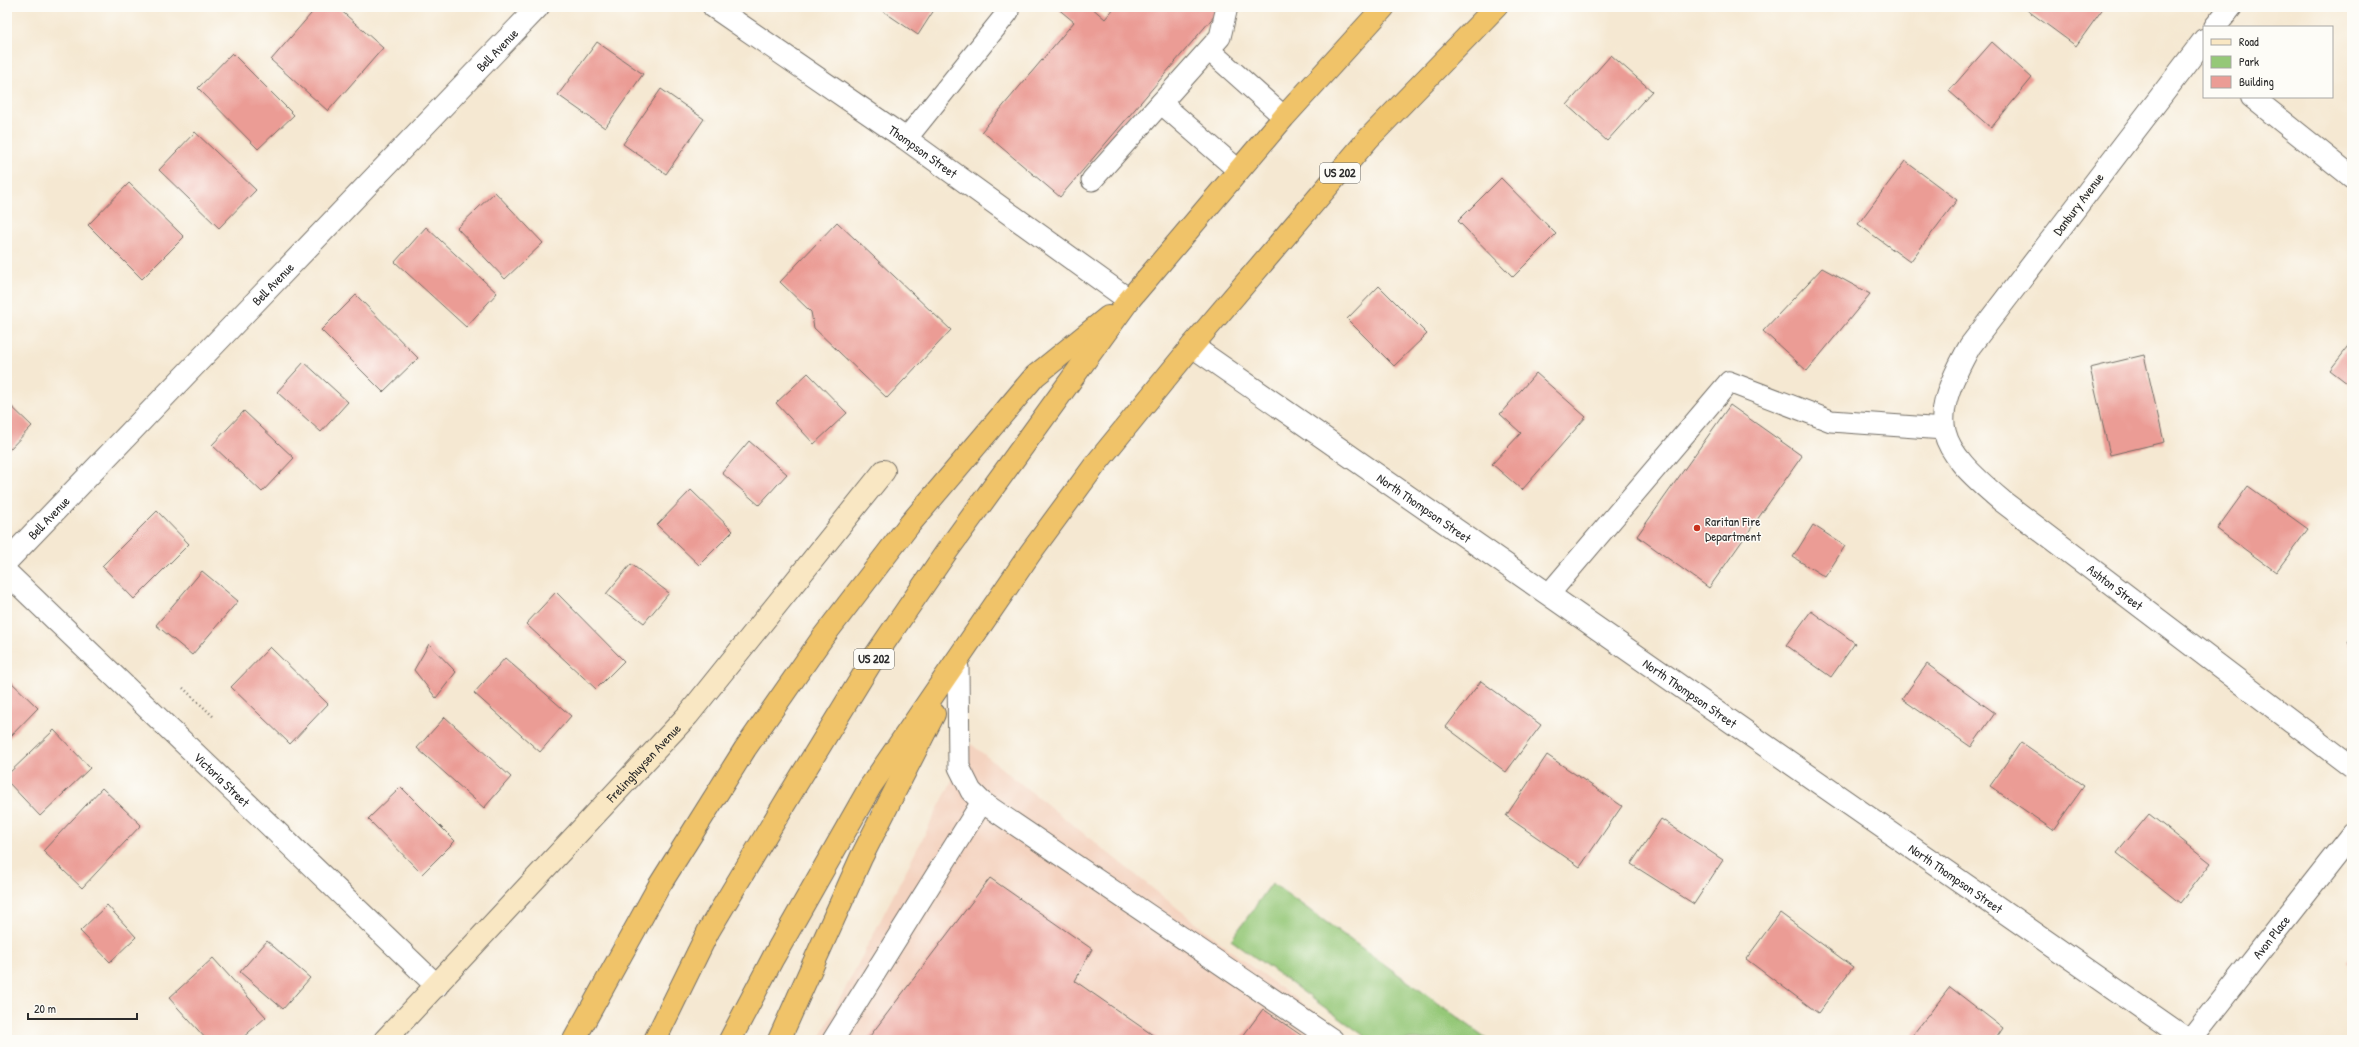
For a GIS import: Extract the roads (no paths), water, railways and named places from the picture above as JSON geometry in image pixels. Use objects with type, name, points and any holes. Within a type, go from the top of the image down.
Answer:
[{"type":"highway","name":"US 202","points":[[655,1040],[710,930],[875,656],[947,551],[1130,300],[1238,170],[1384,7]]},
{"type":"highway","name":"US 202","points":[[730,1040],[774,958],[870,787],[998,600],[1095,465],[1192,346],[1368,139],[1496,7]]},
{"type":"highway","points":[[574,1040],[659,886],[745,749],[823,636],[909,525],[1034,376],[1130,300]]},
{"type":"highway","points":[[779,1040],[861,858],[958,668],[998,600]]},
{"type":"street","name":"Bell Avenue","points":[[7,561],[538,7]]},
{"type":"street","name":"Thompson Street","points":[[714,7],[906,139],[1130,300]]},
{"type":"street","points":[[2216,26],[2231,7]]},
{"type":"street","name":"Danbury Avenue","points":[[1956,371],[1970,346],[2201,50]]},
{"type":"street","points":[[2253,98],[2352,177]]},
{"type":"street","name":"North Thompson Street","points":[[1192,346],[2189,1040]]},
{"type":"street","name":"Ashton Street","points":[[1956,371],[1947,392],[1944,429],[1957,458],[1971,474],[2002,501],[2352,766]]},
{"type":"street","name":"Frelinghuysen Avenue","points":[[385,1040],[437,986],[688,715],[884,471]]},
{"type":"street","name":"Victoria Street","points":[[7,573],[437,986]]},
{"type":"street","name":"Avon Place","points":[[2189,1040],[2352,834]]},
{"type":"lane","points":[[1092,180],[1220,37],[1227,7]]},
{"type":"lane","points":[[906,139],[1008,12]]},
{"type":"lane","points":[[1209,50],[1284,117]]},
{"type":"lane","points":[[1161,103],[1238,170]]},
{"type":"lane","points":[[1548,594],[1729,382],[1831,421],[1944,429]]},
{"type":"lane","points":[[958,668],[959,767],[970,791],[982,802],[1333,1040]]},
{"type":"lane","points":[[833,1040],[982,802]]},
{"type":"place","name":"Raritan Fire Department","points":[[1697,528]]}]
